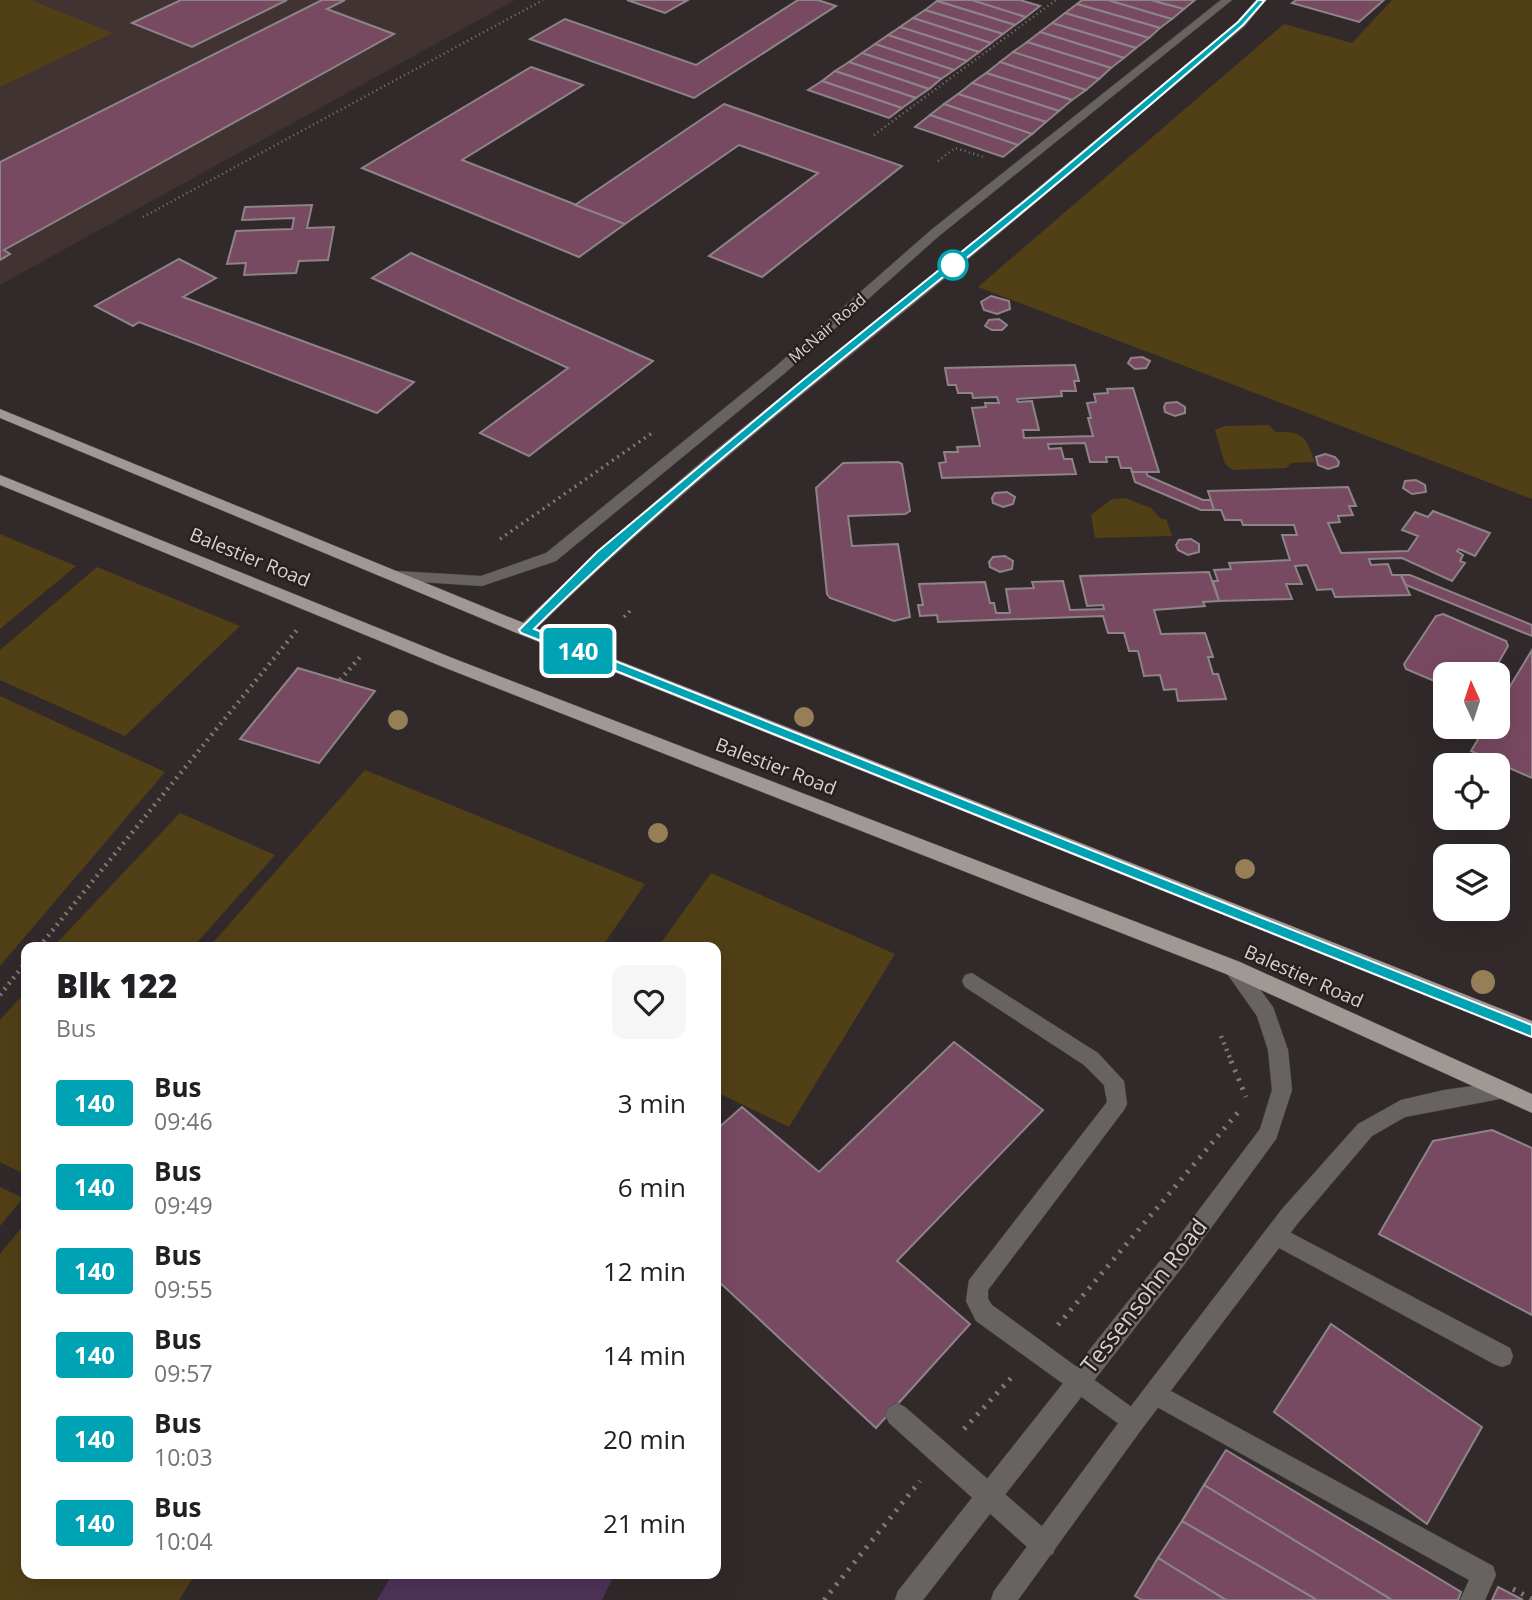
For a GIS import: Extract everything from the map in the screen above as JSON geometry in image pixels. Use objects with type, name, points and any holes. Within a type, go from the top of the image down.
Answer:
[{"type":"main road","name":"Balestier Road","points":[[0,413],[525,630],[1532,1030]]},
{"type":"main road","name":"Balestier Road","points":[[0,480],[449,663],[1233,968],[1532,1104]]},
{"type":"street","name":"McNair Road","points":[[397,576],[482,581],[551,557],[780,370],[935,233],[1227,0]]},
{"type":"street","name":"McNair Road","points":[[525,630],[601,555],[1036,197],[1241,24],[1261,0]]},
{"type":"street","name":"Tessensohn Road","points":[[907,1600],[1176,1258],[1269,1133],[1282,1090],[1278,1050],[1266,1013],[1233,968]]},
{"type":"street","points":[[972,981],[1091,1059],[1114,1081],[1117,1104],[977,1287],[977,1301],[984,1313],[1133,1422]]},
{"type":"street","points":[[1003,1600],[1133,1422],[1276,1235],[1365,1130],[1401,1108],[1503,1091]]},
{"type":"street","points":[[1276,1235],[1502,1356]]},
{"type":"street","points":[[1156,1394],[1484,1575],[1472,1600]]},
{"type":"street","points":[[897,1415],[1044,1545]]},
{"type":"path","points":[[143,217],[543,0]]},
{"type":"path","points":[[874,135],[1056,0]]},
{"type":"path","points":[[938,161],[955,148],[990,159]]},
{"type":"path","points":[[624,617],[631,610]]},
{"type":"path","points":[[43,942],[300,627]]},
{"type":"path","points":[[340,680],[361,657]]},
{"type":"path","points":[[0,995],[21,968]]},
{"type":"shaded area","points":[[0,0],[515,0],[0,285]]},
{"type":"shaded area","points":[[0,0],[31,0],[113,33],[0,87]]},
{"type":"shaded area","points":[[1392,0],[1532,0],[1532,499],[978,287],[1284,24],[1352,43]]},
{"type":"shaded area","points":[[1269,425],[1276,432],[1293,433],[1303,437],[1315,462],[1291,463],[1286,468],[1233,470],[1225,464],[1215,430],[1224,426]]},
{"type":"shaded area","points":[[1125,498],[1151,508],[1161,519],[1166,519],[1172,536],[1095,538],[1091,515],[1112,499]]},
{"type":"shaded area","points":[[0,534],[76,566],[0,629]]},
{"type":"shaded area","points":[[97,567],[240,626],[125,736],[0,680],[0,650]]},
{"type":"shaded area","points":[[0,696],[165,772],[0,966]]},
{"type":"shaded area","points":[[365,770],[645,884],[605,942],[213,942]]},
{"type":"shaded area","points":[[180,813],[275,855],[197,942],[58,942]]},
{"type":"shaded area","points":[[711,873],[895,954],[789,1127],[721,1094],[721,942],[662,942]]},
{"type":"shaded area","points":[[21,997],[21,1172],[0,1162],[0,1020]]},
{"type":"shaded area","points":[[0,1187],[21,1197],[21,1200],[0,1226]]},
{"type":"shaded area","points":[[21,1228],[21,1579],[192,1579],[179,1600],[0,1600],[0,1254]]},
{"type":"shaded area","points":[[389,1579],[612,1579],[602,1600],[377,1600]]},
{"type":"building","points":[[181,0],[287,0],[192,47],[132,23]]},
{"type":"building","points":[[322,0],[345,0],[327,9],[394,34],[4,250],[10,254],[0,260],[0,162]]},
{"type":"building","points":[[627,0],[688,0],[665,13]]},
{"type":"building","points":[[798,0],[818,0],[836,6],[694,98],[530,39],[565,19],[696,65]]},
{"type":"building","points":[[972,0],[1026,17],[1015,25],[937,1]]},
{"type":"building","points":[[972,0],[1020,0],[1040,6],[1026,17]]},
{"type":"building","points":[[1082,0],[1108,0],[1172,19],[1160,28],[1077,4]]},
{"type":"building","points":[[1108,0],[1151,0],[1184,9],[1172,19]]},
{"type":"building","points":[[1151,0],[1195,0],[1184,9]]},
{"type":"building","points":[[1296,0],[1384,0],[1359,22],[1292,3]]},
{"type":"building","points":[[937,1],[1015,25],[1003,34],[925,10]]},
{"type":"building","points":[[1077,4],[1160,28],[1149,38],[1065,13]]},
{"type":"building","points":[[925,10],[1003,34],[991,43],[913,18]]},
{"type":"building","points":[[1065,13],[1149,38],[1136,48],[1052,23]]},
{"type":"building","points":[[913,18],[991,43],[979,52],[900,27]]},
{"type":"building","points":[[1052,23],[1136,48],[1124,58],[1040,32]]},
{"type":"building","points":[[900,27],[979,52],[967,61],[888,35]]},
{"type":"building","points":[[1040,32],[1124,58],[1111,68],[1027,42]]},
{"type":"building","points":[[888,35],[967,61],[954,70],[875,44]]},
{"type":"building","points":[[1027,42],[1111,68],[1099,79],[1013,52]]},
{"type":"building","points":[[875,44],[954,70],[941,79],[862,53]]},
{"type":"building","points":[[1013,52],[1099,79],[1086,90],[1000,62]]},
{"type":"building","points":[[862,53],[941,79],[929,89],[849,62]]},
{"type":"building","points":[[849,62],[929,89],[916,98],[835,71]]},
{"type":"building","points":[[1000,62],[1086,90],[1072,100],[986,73]]},
{"type":"building","points":[[531,67],[583,85],[462,160],[625,224],[579,257],[362,168]]},
{"type":"building","points":[[835,71],[916,98],[902,108],[822,81]]},
{"type":"building","points":[[986,73],[1072,100],[1059,111],[972,83]]},
{"type":"building","points":[[822,81],[902,108],[889,118],[808,90]]},
{"type":"building","points":[[972,83],[1059,111],[1046,122],[958,94]]},
{"type":"building","points":[[958,94],[1046,122],[1032,134],[944,104]]},
{"type":"building","points":[[724,104],[902,166],[762,277],[709,256],[818,173],[739,145],[625,224],[575,205]]},
{"type":"building","points":[[944,104],[1032,134],[1018,145],[930,115]]},
{"type":"building","points":[[930,115],[1018,145],[1003,157],[915,127]]},
{"type":"building","points":[[312,205],[307,228],[334,227],[328,260],[299,261],[296,273],[244,275],[246,263],[227,264],[236,231],[292,229],[294,218],[242,220],[245,207]]},
{"type":"building","points":[[411,253],[653,361],[529,456],[480,433],[568,368],[372,278]]},
{"type":"building","points":[[179,259],[216,278],[183,297],[414,382],[377,413],[139,322],[133,326],[95,306]]},
{"type":"building","points":[[991,296],[1009,301],[1010,309],[997,314],[984,310],[981,302]]},
{"type":"building","points":[[999,319],[1007,325],[1002,330],[992,330],[985,326],[989,320]]},
{"type":"building","points":[[1142,357],[1150,361],[1146,368],[1135,369],[1128,363],[1131,358]]},
{"type":"building","points":[[1075,365],[1079,381],[1074,381],[1076,391],[1061,391],[1062,396],[1017,399],[1018,402],[1032,401],[1039,430],[1023,430],[1024,438],[1093,436],[1087,403],[1096,402],[1094,394],[1108,393],[1107,389],[1133,388],[1159,472],[1132,472],[1131,468],[1121,468],[1118,457],[1106,457],[1107,462],[1090,462],[1085,443],[1048,444],[1049,449],[1061,448],[1064,459],[1072,459],[1076,474],[942,478],[939,463],[946,462],[944,452],[958,452],[957,447],[980,446],[972,408],[986,407],[985,403],[999,403],[997,397],[973,398],[972,393],[958,393],[956,385],[948,385],[945,368]]},
{"type":"building","points":[[1177,402],[1185,407],[1185,413],[1175,416],[1165,412],[1166,403]]},
{"type":"building","points":[[1325,454],[1335,457],[1339,462],[1338,466],[1328,469],[1318,465],[1316,457]]},
{"type":"building","points":[[843,463],[902,464],[910,511],[905,514],[848,516],[852,546],[898,544],[910,617],[894,621],[830,598],[827,594],[816,488]]},
{"type":"building","points":[[1132,472],[1146,472],[1148,476],[1203,500],[1211,500],[1214,510],[1201,510],[1135,482]]},
{"type":"building","points":[[1416,480],[1425,485],[1426,492],[1412,494],[1403,488],[1405,481]]},
{"type":"building","points":[[1348,487],[1356,506],[1349,506],[1353,515],[1338,516],[1340,522],[1328,523],[1341,553],[1408,551],[1418,536],[1402,530],[1415,512],[1428,517],[1433,511],[1490,533],[1475,556],[1459,549],[1457,551],[1463,555],[1460,561],[1465,563],[1452,581],[1402,558],[1369,559],[1371,565],[1388,564],[1392,575],[1401,575],[1410,595],[1335,597],[1332,589],[1317,590],[1307,565],[1295,566],[1302,584],[1286,584],[1292,599],[1219,601],[1213,581],[1218,581],[1214,570],[1231,569],[1229,563],[1290,560],[1282,535],[1297,535],[1294,525],[1243,525],[1241,520],[1225,520],[1221,510],[1214,510],[1208,491]]},
{"type":"building","points":[[1007,492],[1015,497],[1013,504],[1003,507],[993,503],[995,493]]},
{"type":"building","points":[[1191,539],[1199,544],[1199,552],[1188,555],[1178,550],[1176,545],[1179,540]]},
{"type":"building","points":[[1005,556],[1013,561],[1012,569],[1000,572],[990,567],[989,562],[993,557]]},
{"type":"building","points":[[1209,572],[1219,601],[1203,602],[1205,606],[1154,610],[1161,634],[1205,633],[1213,657],[1208,657],[1213,674],[1218,674],[1226,699],[1178,701],[1176,689],[1164,690],[1160,675],[1144,676],[1138,651],[1129,651],[1124,633],[1108,633],[1103,616],[938,622],[937,615],[920,616],[918,605],[923,605],[919,584],[985,582],[990,603],[994,603],[996,613],[1010,613],[1006,589],[1034,588],[1032,582],[1063,581],[1070,610],[1104,609],[1103,605],[1087,606],[1080,576]]},
{"type":"building","points":[[1401,575],[1410,575],[1532,625],[1532,636],[1406,585]]},
{"type":"building","points":[[1443,614],[1506,641],[1508,646],[1499,662],[1433,662],[1433,680],[1406,669],[1404,664],[1436,616]]},
{"type":"building","points":[[1532,650],[1532,778],[1510,768],[1510,753],[1471,751],[1478,739],[1510,739],[1510,686]]},
{"type":"building","points":[[298,668],[375,691],[319,763],[240,739]]},
{"type":"building","points":[[954,1042],[1043,1110],[897,1261],[970,1324],[876,1428],[721,1284],[721,1126],[742,1107],[819,1172]]},
{"type":"building","points":[[1492,1130],[1532,1148],[1532,1315],[1379,1234],[1433,1141]]},
{"type":"building","points":[[1331,1324],[1482,1427],[1427,1524],[1274,1412]]},
{"type":"building","points":[[1226,1450],[1461,1592],[1458,1600],[1392,1600],[1204,1485]]},
{"type":"building","points":[[1204,1485],[1392,1600],[1317,1600],[1182,1521]]},
{"type":"building","points":[[1182,1521],[1317,1600],[1226,1600],[1158,1558]]},
{"type":"building","points":[[1158,1558],[1226,1600],[1142,1600],[1135,1596]]},
{"type":"building","points":[[1498,1587],[1523,1600],[1492,1600]]},
{"type":"bus line","name":"140","points":[[1261,0],[1241,24],[1036,197],[601,555],[525,630],[1532,1030]]}]
